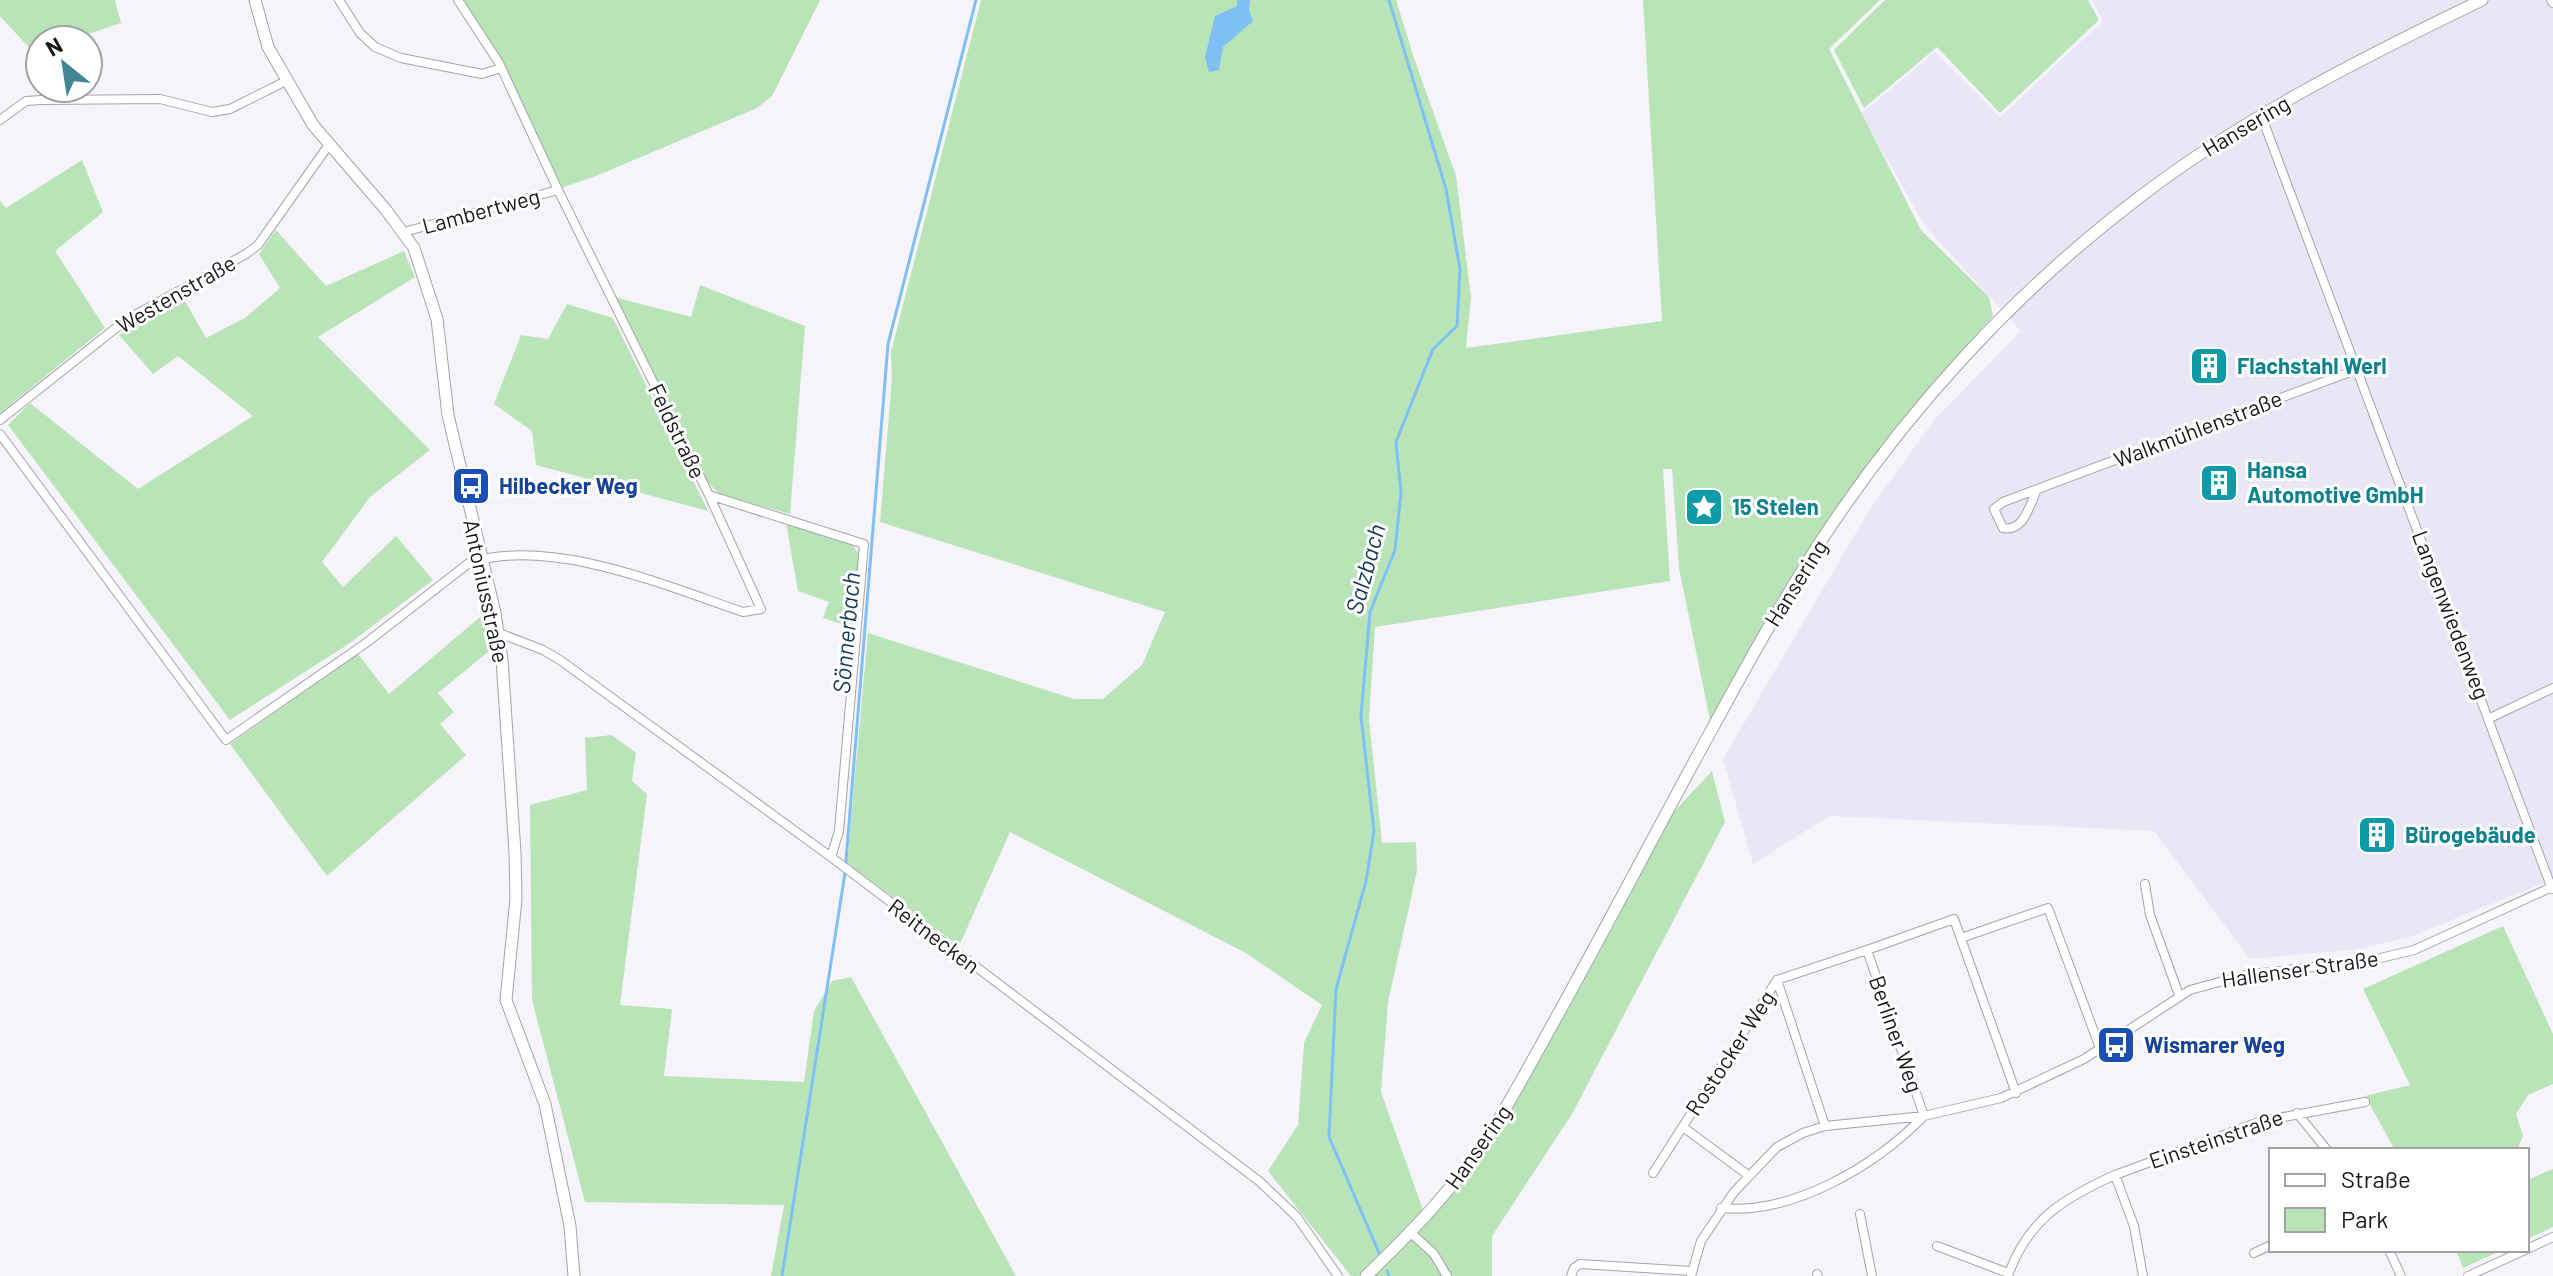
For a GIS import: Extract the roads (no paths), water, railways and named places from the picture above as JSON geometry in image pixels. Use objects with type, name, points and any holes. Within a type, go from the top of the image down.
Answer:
[{"type":"street","name":"Antoniusstraße","points":[[255,0],[268,47],[286,81],[328,146],[349,166],[414,248],[437,319],[448,415],[499,633],[516,899],[506,1000],[545,1104],[570,1226],[574,1276]]},
{"type":"street","points":[[339,0],[360,33],[375,47],[401,58],[482,74],[501,68]]},
{"type":"street","name":"Feldstraße","points":[[458,0],[501,68],[709,495],[761,609],[743,612],[588,562],[549,556],[483,559]]},
{"type":"street","name":"Hansering","points":[[1366,1276],[1411,1233],[1470,1165],[1494,1128],[1761,640],[1818,545],[1877,463],[1953,370],[2038,284],[2140,197],[2261,115],[2360,60],[2482,0]]},
{"type":"street","points":[[0,120],[26,101],[42,100],[160,99],[212,112],[230,109],[286,81]]},
{"type":"street","name":"Langenwiedenweg","points":[[2261,115],[2552,889]]},
{"type":"street","name":"Westenstraße","points":[[0,420],[126,320],[258,245],[328,146]]},
{"type":"street","name":"Lambertweg","points":[[404,232],[558,190]]},
{"type":"street","name":"Walkmühlenstraße","points":[[2037,490],[2020,525],[2011,530],[2003,528],[1994,509],[2003,502],[2358,369]]},
{"type":"street","points":[[0,434],[226,740],[366,643],[469,563],[483,559]]},
{"type":"street","points":[[709,495],[864,544],[839,831],[831,857]]},
{"type":"street","name":"Reitnecken","points":[[499,633],[560,660],[831,857],[1259,1181],[1297,1217],[1338,1276]]},
{"type":"street","points":[[2490,718],[2553,688]]},
{"type":"street","points":[[2145,884],[2150,915],[2179,995]]},
{"type":"street","name":"Hallenser Straße","points":[[1691,1274],[1701,1241],[1721,1208],[1748,1175],[1777,1147],[1803,1133],[1825,1126],[1959,1110],[2016,1093],[2100,1048],[2179,995],[2231,978],[2372,960],[2414,950],[2552,889]]},
{"type":"street","points":[[1961,938],[2048,908],[2100,1048]]},
{"type":"street","points":[[1867,950],[1954,919],[2016,1093]]},
{"type":"street","name":"Berliner Weg","points":[[1777,980],[1867,950],[1924,1116]]},
{"type":"street","points":[[1777,980],[1825,1126]]},
{"type":"street","name":"Rostocker Weg","points":[[1653,1173],[1777,980]]},
{"type":"street","name":"Einsteinstraße","points":[[2008,1274],[2030,1232],[2043,1218],[2076,1194],[2115,1175],[2262,1121],[2365,1102]]},
{"type":"street","points":[[2297,1113],[2325,1148]]},
{"type":"street","name":"Hallenser Straße","points":[[1721,1208],[1756,1208],[1788,1201],[1824,1187],[1880,1151],[1924,1116]]},
{"type":"street","name":"Rostocker Weg","points":[[1683,1127],[1748,1175]]},
{"type":"street","points":[[2115,1175],[2134,1226],[2143,1276]]},
{"type":"street","points":[[1860,1214],[1872,1276]]},
{"type":"street","points":[[1411,1233],[1434,1254],[1447,1276]]},
{"type":"street","points":[[2529,1249],[2553,1237]]},
{"type":"street","points":[[1937,1246],[2008,1274]]},
{"type":"street","points":[[2254,1253],[2269,1246]]},
{"type":"street","points":[[2390,1252],[2401,1276]]},
{"type":"street","points":[[2468,1276],[2522,1252]]},
{"type":"street","points":[[1571,1276],[1580,1264],[1691,1274]]},
{"type":"water","points":[[1237,0],[1250,0],[1249,10],[1253,21],[1223,47],[1219,70],[1209,72],[1205,57],[1215,16],[1237,6]]},
{"type":"waterway","name":"Sönnerbach","points":[[782,1276],[845,873],[888,344],[976,0]]},
{"type":"waterway","name":"Salzbach","points":[[1380,1255],[1329,1137],[1336,989],[1366,881],[1374,831],[1361,716],[1370,612],[1395,550],[1401,493],[1396,442],[1433,349],[1457,326],[1460,269],[1446,189],[1389,0]]},
{"type":"waterway","name":"Salzbach","points":[[1387,1271],[1389,1276]]},
{"type":"place","name":"Flachstahl Werl","points":[[2209,366]]},
{"type":"place","name":"Hansa Automotive GmbH","points":[[2219,483]]},
{"type":"place","name":"Hilbecker Weg","points":[[471,486]]},
{"type":"place","name":"15 Stelen","points":[[1704,507]]},
{"type":"place","name":"Bürogebäude","points":[[2377,835]]},
{"type":"place","name":"Wismarer Weg","points":[[2116,1045]]}]
